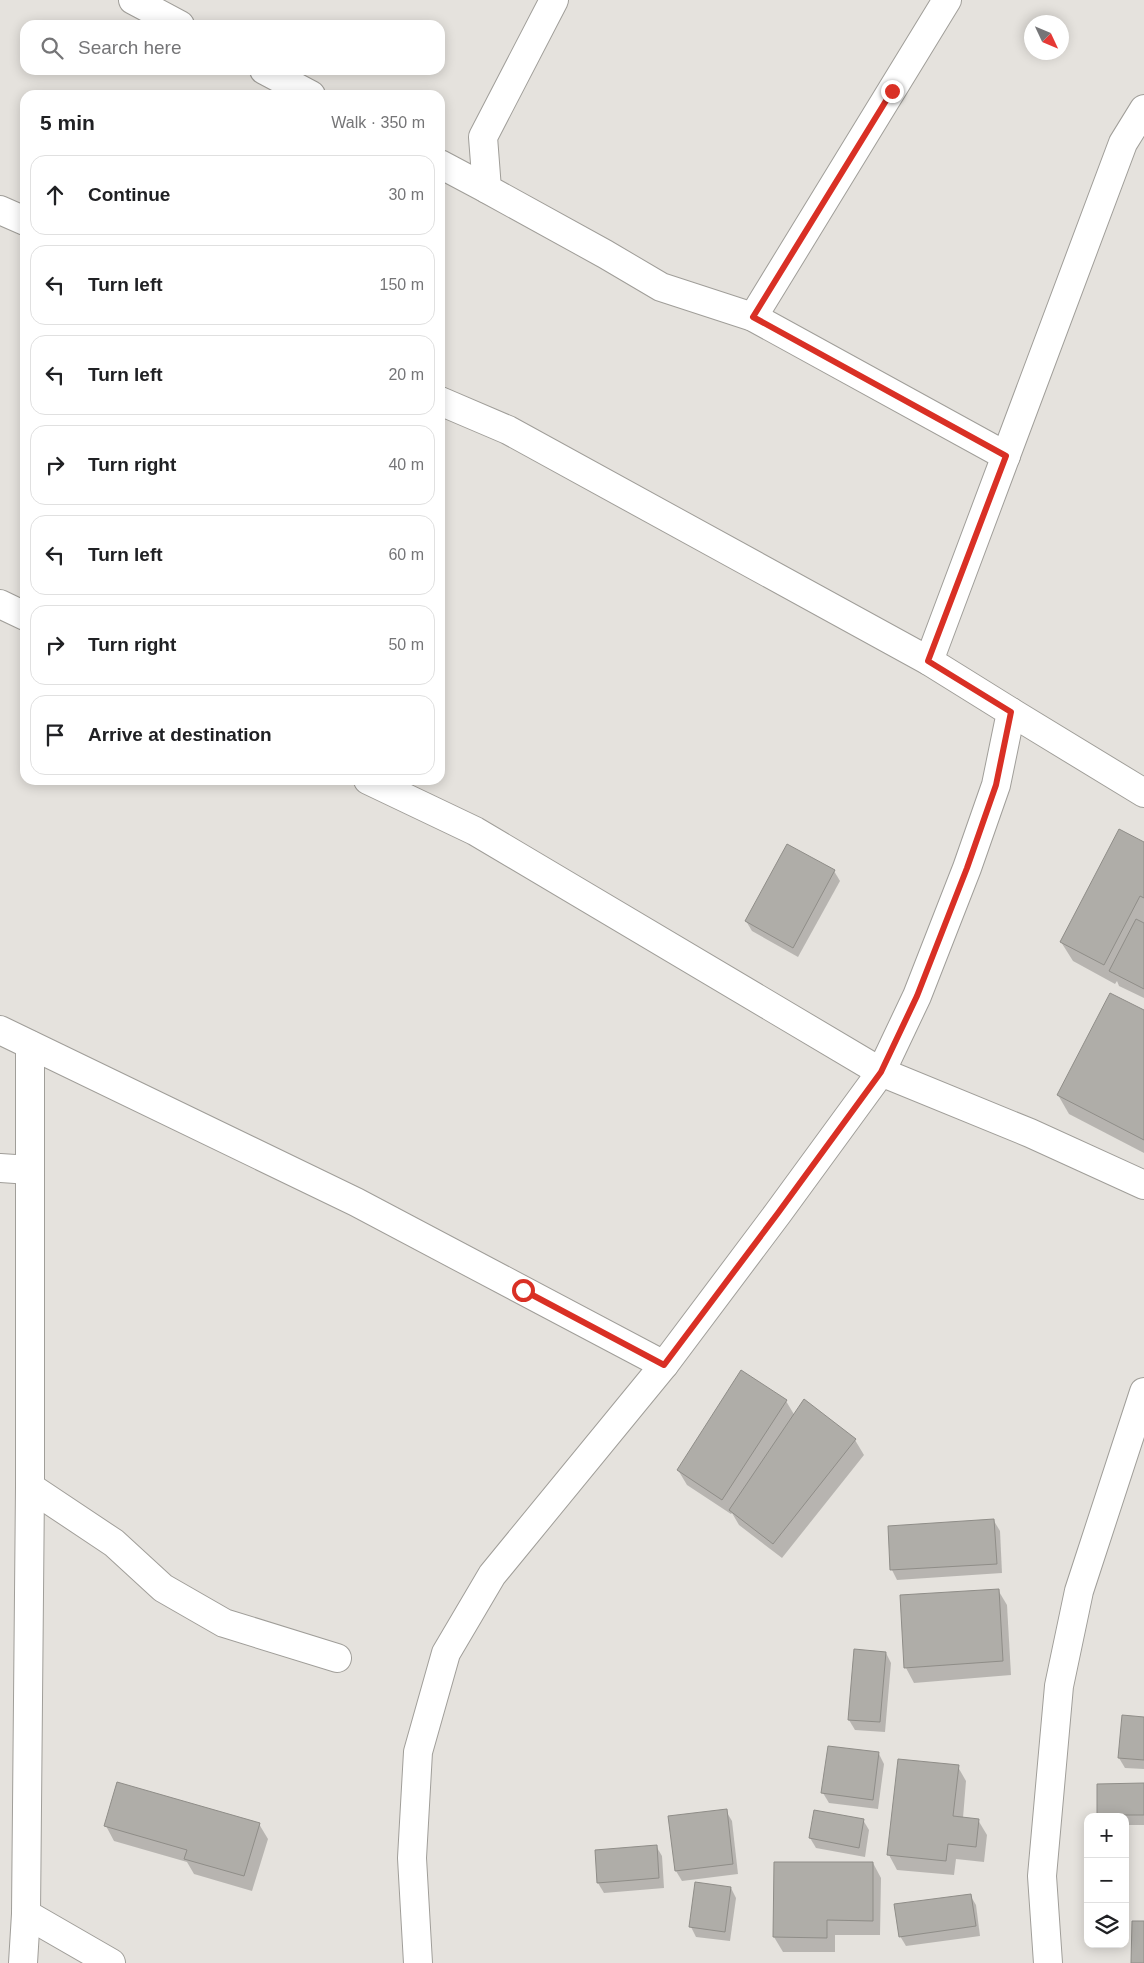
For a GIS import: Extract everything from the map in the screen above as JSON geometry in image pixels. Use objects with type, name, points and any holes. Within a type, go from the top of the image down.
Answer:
[{"type":"street","points":[[132,0],[170,20]]},
{"type":"street","points":[[488,189],[484,137],[554,0]]},
{"type":"street","points":[[753,317],[947,0]]},
{"type":"street","points":[[273,75],[302,90]]},
{"type":"street","points":[[928,661],[1123,143],[1144,109]]},
{"type":"street","points":[[445,167],[605,254],[661,287],[753,317],[1006,456]]},
{"type":"street","points":[[0,210],[20,218]]},
{"type":"street","points":[[445,403],[508,430],[928,661],[1144,793]]},
{"type":"street","points":[[0,604],[20,614]]},
{"type":"street","points":[[418,1963],[412,1858],[418,1752],[446,1653],[492,1574],[664,1365],[881,1072],[917,996],[967,868],[996,785],[1011,712]]},
{"type":"street","points":[[378,785],[475,831],[881,1072],[1030,1133],[1144,1185]]},
{"type":"street","points":[[0,1030],[356,1202],[664,1365]]},
{"type":"street","points":[[24,1963],[30,1487],[30,1045]]},
{"type":"street","points":[[0,1168],[30,1170]]},
{"type":"street","points":[[1048,1963],[1042,1876],[1059,1686],[1079,1591],[1144,1392]]},
{"type":"street","points":[[30,1487],[114,1543],[163,1588],[224,1623],[337,1658]]},
{"type":"street","points":[[26,1914],[110,1963]]},
{"type":"building","points":[[1119,829],[1144,842],[1144,898],[1140,896],[1104,965],[1060,942]]},
{"type":"building","points":[[787,844],[835,870],[793,948],[745,921]]},
{"type":"building","points":[[1136,919],[1144,923],[1144,989],[1109,971]]},
{"type":"building","points":[[1110,993],[1144,1010],[1144,1140],[1057,1095]]},
{"type":"building","points":[[741,1370],[787,1400],[722,1500],[677,1470]]},
{"type":"building","points":[[804,1399],[856,1439],[773,1544],[729,1510]]},
{"type":"building","points":[[994,1519],[997,1564],[890,1570],[888,1526]]},
{"type":"building","points":[[999,1589],[1003,1661],[904,1668],[900,1595]]},
{"type":"building","points":[[854,1649],[886,1652],[880,1722],[848,1720]]},
{"type":"building","points":[[1122,1715],[1144,1717],[1144,1760],[1118,1758]]},
{"type":"building","points":[[828,1746],[879,1752],[873,1800],[821,1793]]},
{"type":"building","points":[[898,1759],[959,1765],[953,1816],[979,1819],[976,1847],[948,1844],[946,1861],[887,1855]]},
{"type":"building","points":[[117,1782],[260,1823],[244,1876],[184,1859],[187,1850],[104,1826]]},
{"type":"building","points":[[1144,1783],[1144,1815],[1097,1813],[1097,1784]]},
{"type":"building","points":[[727,1809],[733,1864],[675,1871],[668,1816]]},
{"type":"building","points":[[814,1810],[864,1819],[859,1848],[809,1838]]},
{"type":"building","points":[[657,1845],[659,1878],[597,1883],[595,1850]]},
{"type":"building","points":[[774,1862],[873,1862],[873,1921],[827,1920],[827,1938],[773,1937]]},
{"type":"building","points":[[695,1882],[731,1887],[725,1932],[689,1927]]},
{"type":"building","points":[[971,1894],[976,1926],[899,1937],[894,1904]]},
{"type":"building","points":[[1132,1921],[1144,1921],[1144,1963],[1131,1963]]},
{"type":"route","points":[[523,1290],[664,1365],[881,1072],[917,996],[967,868],[996,785],[1011,712],[928,661],[1006,456],[753,317],[892,91]]}]
